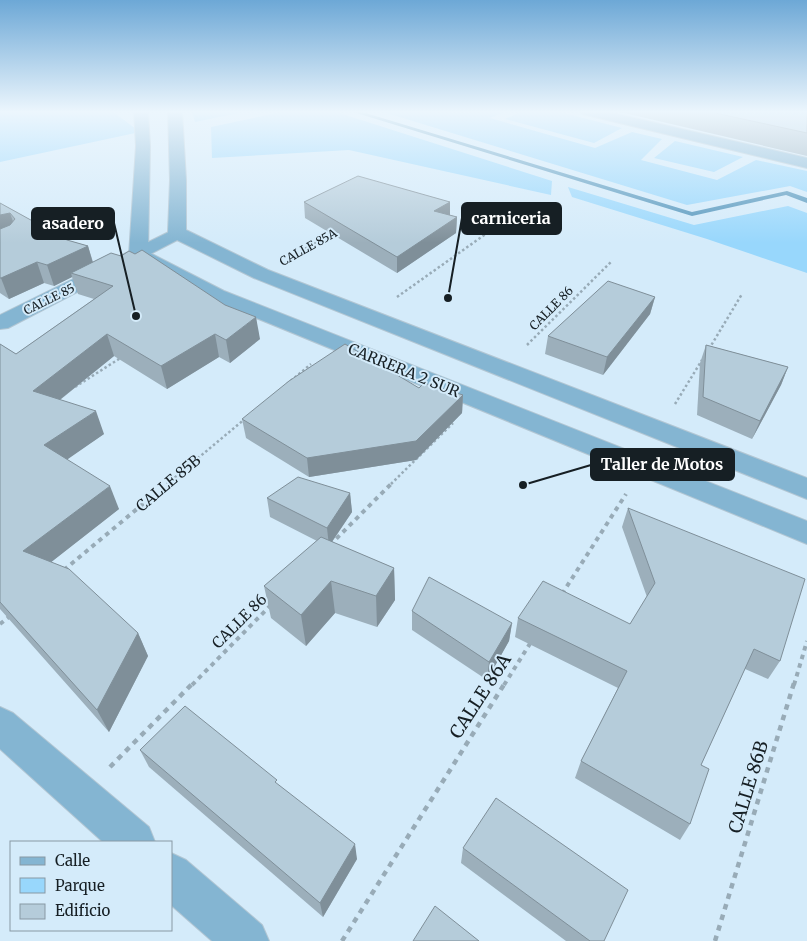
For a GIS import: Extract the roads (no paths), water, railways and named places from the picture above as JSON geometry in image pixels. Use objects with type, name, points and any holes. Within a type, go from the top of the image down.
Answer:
[{"type":"street","points":[[138,255],[143,155]]},
{"type":"street","points":[[177,155],[177,233],[261,274],[807,489]]},
{"type":"street","points":[[771,155],[807,163]]},
{"type":"street","name":"CALLE 85","points":[[0,323],[138,255],[177,233]]},
{"type":"street","name":"CARRERA 2 SUR","points":[[138,255],[217,295],[807,533]]},
{"type":"street","points":[[0,725],[133,841]]},
{"type":"street","points":[[172,876],[246,941]]},
{"type":"waterway","points":[[498,155],[692,214],[787,193],[807,201]]},
{"type":"place","name":"carniceria","points":[[448,298]]},
{"type":"place","name":"asadero","points":[[136,316]]},
{"type":"place","name":"Taller de Motos","points":[[523,485]]}]
